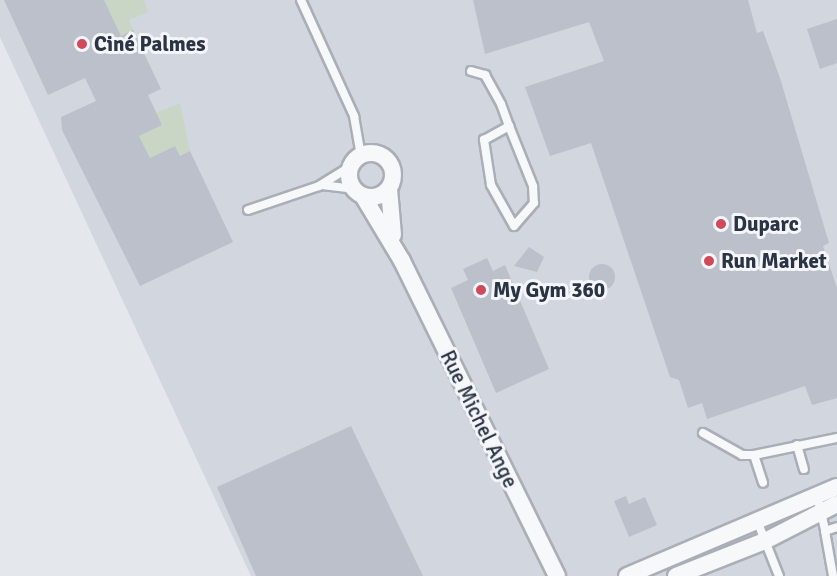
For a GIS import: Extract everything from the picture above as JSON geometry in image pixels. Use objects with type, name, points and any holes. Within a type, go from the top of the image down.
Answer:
[{"type":"street","name":"Rue Michel Ange","points":[[402,261],[388,220],[388,189],[393,173],[387,160],[375,154],[356,160],[359,192],[402,261],[556,576]]},
{"type":"street","points":[[359,192],[377,196],[388,189]]},
{"type":"street","points":[[676,576],[765,541],[837,487]]},
{"type":"street","points":[[627,576],[758,523],[819,502],[837,504]]},
{"type":"lane","points":[[248,210],[319,186],[356,160],[354,116],[301,0]]},
{"type":"lane","points":[[471,71],[485,75],[509,126],[533,186],[534,203],[514,226],[491,185],[484,140],[509,126]]},
{"type":"lane","points":[[319,186],[359,192]]},
{"type":"lane","points":[[703,433],[742,455],[753,455],[837,438]]},
{"type":"lane","points":[[796,445],[804,469]]},
{"type":"lane","points":[[753,455],[763,483]]},
{"type":"lane","points":[[819,502],[833,576]]},
{"type":"lane","points":[[758,523],[779,576]]},
{"type":"lane","points":[[825,531],[837,527]]},
{"type":"shaded area","points":[[0,0],[837,0],[837,576],[251,576],[0,37]]},
{"type":"green space","points":[[104,0],[144,0],[148,12],[129,20],[133,30],[121,36]]},
{"type":"green space","points":[[180,103],[190,151],[180,156],[175,146],[150,158],[139,136],[162,125],[156,113]]},
{"type":"building","points":[[4,0],[104,0],[121,36],[133,30],[161,89],[148,95],[162,125],[139,136],[150,158],[175,146],[180,156],[190,151],[233,242],[140,286],[62,130],[61,117],[96,101],[85,78],[48,95]]},
{"type":"building","name":"Duparc","points":[[473,0],[748,0],[757,33],[763,31],[780,78],[829,243],[823,246],[837,288],[837,398],[812,405],[805,386],[707,419],[702,403],[688,408],[679,380],[670,377],[591,143],[550,156],[525,87],[604,61],[589,22],[485,54]]},
{"type":"building","points":[[837,19],[837,63],[820,69],[807,29]]},
{"type":"building","points":[[529,247],[544,257],[537,272],[514,266]]},
{"type":"building","points":[[487,258],[493,271],[505,265],[549,369],[496,393],[451,288],[468,280],[463,269]]},
{"type":"building","points":[[602,264],[611,268],[615,277],[611,286],[602,290],[593,286],[589,277],[593,268]]},
{"type":"building","points":[[351,426],[423,576],[256,576],[217,487]]},
{"type":"building","points":[[626,496],[629,504],[645,497],[657,525],[629,537],[614,501]]},
{"type":"place","name":"Ciné Palmes","points":[[82,44]]},
{"type":"place","name":"Duparc","points":[[721,224]]},
{"type":"place","name":"Run Market","points":[[709,261]]},
{"type":"place","name":"My Gym 360","points":[[481,290]]}]
